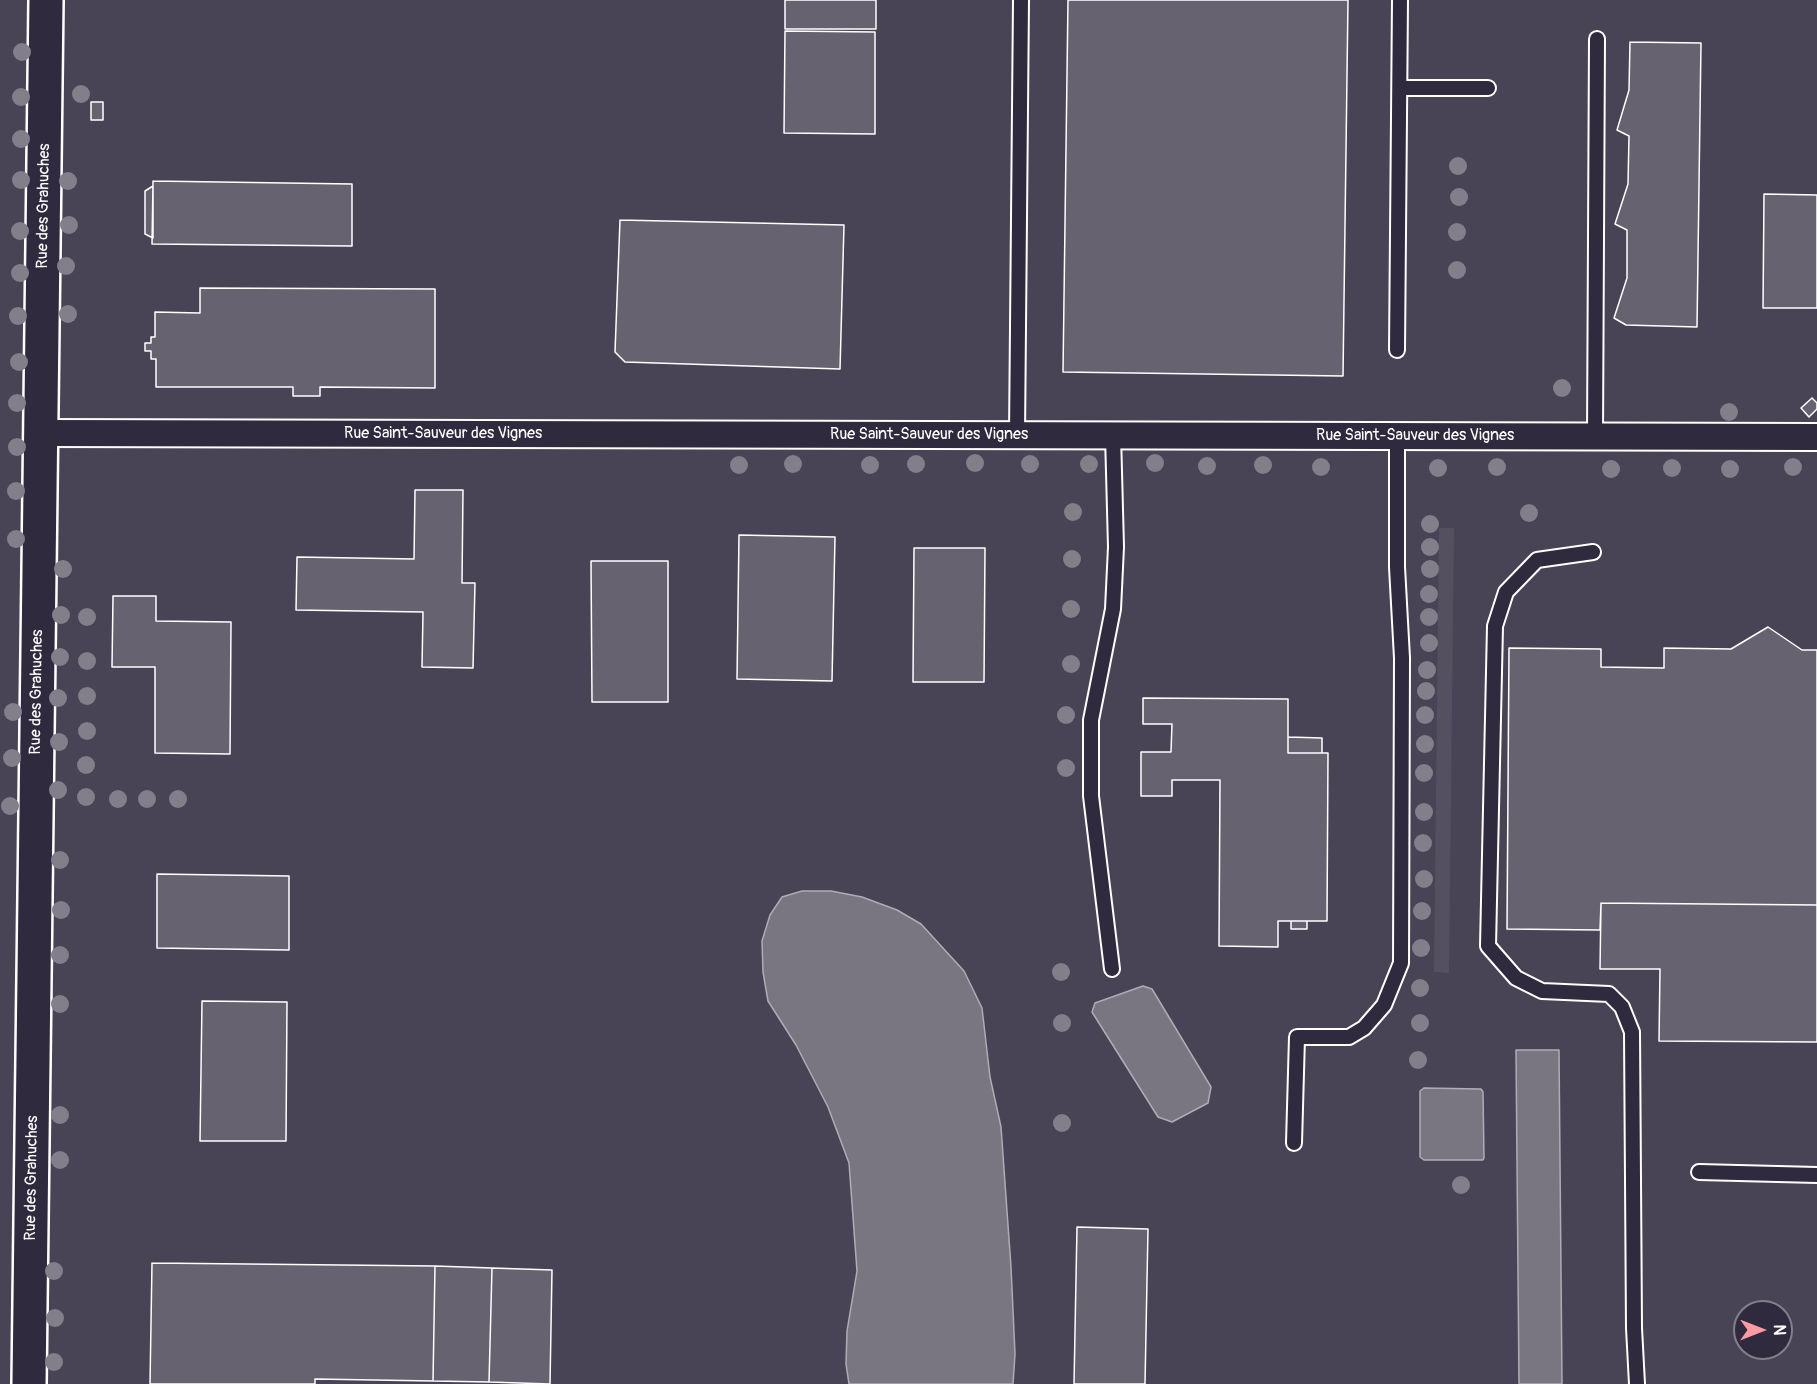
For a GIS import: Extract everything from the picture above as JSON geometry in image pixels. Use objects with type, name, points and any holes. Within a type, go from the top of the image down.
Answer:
[{"type":"street","name":"Rue des Grahuches","points":[[29,1384],[46,0]]},
{"type":"street","name":"Rue Saint-Sauveur des Vignes","points":[[41,433],[1817,437]]},
{"type":"lane","points":[[1017,435],[1021,0]]},
{"type":"lane","points":[[1397,350],[1400,0]]},
{"type":"lane","points":[[1595,436],[1597,39]]},
{"type":"lane","points":[[1400,88],[1488,88]]},
{"type":"lane","points":[[1112,969],[1091,796],[1091,720],[1113,609],[1116,547],[1113,435]]},
{"type":"lane","points":[[1294,1143],[1297,1037],[1349,1037],[1364,1028],[1384,1005],[1401,963],[1402,658],[1397,567],[1397,436]]},
{"type":"lane","points":[[1593,552],[1537,560],[1506,592],[1495,626],[1488,946],[1516,978],[1542,991],[1609,994],[1622,1006],[1632,1032],[1637,1384]]},
{"type":"lane","points":[[1699,1172],[1817,1175]]},
{"type":"shaded area","points":[[0,0],[1817,0],[1817,1384],[0,1384]]},
{"type":"shaded area","points":[[1439,528],[1454,528],[1449,973],[1434,972]]},
{"type":"shaded area","points":[[802,891],[831,891],[862,897],[897,910],[921,924],[964,971],[982,1008],[990,1077],[1001,1127],[1011,1267],[1015,1354],[1013,1384],[849,1384],[846,1364],[847,1331],[857,1271],[849,1163],[828,1107],[796,1045],[768,1001],[763,972],[762,941],[770,915],[782,897]]},
{"type":"shaded area","points":[[1143,986],[1152,989],[1211,1087],[1208,1103],[1172,1122],[1158,1117],[1092,1012],[1095,1003]]},
{"type":"shaded area","points":[[1516,1050],[1559,1050],[1562,1384],[1519,1384]]},
{"type":"shaded area","points":[[1424,1088],[1481,1089],[1483,1092],[1483,1160],[1424,1160],[1420,1157],[1420,1091]]},
{"type":"building","points":[[785,0],[876,0],[876,29],[785,29]]},
{"type":"building","points":[[1068,0],[1348,0],[1343,376],[1063,372]]},
{"type":"building","points":[[785,31],[875,32],[875,134],[784,133]]},
{"type":"building","points":[[1630,42],[1701,43],[1697,327],[1626,325],[1614,318],[1627,278],[1627,230],[1615,224],[1628,184],[1629,136],[1617,130],[1629,90]]},
{"type":"building","points":[[91,102],[103,102],[103,120],[91,120]]},
{"type":"building","points":[[153,181],[352,184],[352,246],[152,244]]},
{"type":"building","points":[[153,186],[153,238],[145,234],[145,191]]},
{"type":"building","points":[[1764,194],[1817,195],[1817,308],[1763,308]]},
{"type":"building","points":[[620,220],[844,225],[840,369],[625,362],[615,352]]},
{"type":"building","points":[[200,288],[435,289],[435,388],[320,387],[320,396],[293,396],[293,387],[156,387],[156,359],[151,359],[151,351],[145,351],[145,343],[151,343],[151,337],[155,337],[155,312],[200,313]]},
{"type":"building","points":[[1812,398],[1817,403],[1817,409],[1809,417],[1801,408]]},
{"type":"building","points":[[415,490],[463,490],[462,583],[475,583],[473,668],[422,667],[423,612],[296,610],[297,557],[414,559]]},
{"type":"building","points":[[739,535],[835,537],[832,681],[737,679]]},
{"type":"building","points":[[914,548],[985,548],[984,682],[913,682]]},
{"type":"building","points":[[591,561],[668,561],[668,702],[592,702]]},
{"type":"building","points":[[113,596],[156,596],[156,621],[231,622],[230,754],[155,753],[155,667],[112,667]]},
{"type":"building","points":[[1768,627],[1802,650],[1817,650],[1817,905],[1601,903],[1600,930],[1507,929],[1509,648],[1601,649],[1601,667],[1664,668],[1664,648],[1731,649]]},
{"type":"building","points":[[1143,698],[1288,699],[1288,753],[1328,753],[1327,921],[1278,921],[1278,947],[1219,946],[1220,780],[1172,780],[1172,796],[1141,796],[1141,752],[1171,752],[1172,724],[1143,724]]},
{"type":"building","points":[[1288,737],[1322,738],[1322,753],[1288,753]]},
{"type":"building","points":[[157,874],[289,876],[289,950],[157,948]]},
{"type":"building","points":[[1601,903],[1817,905],[1817,1042],[1659,1041],[1660,969],[1600,969]]},
{"type":"building","points":[[1291,921],[1307,921],[1307,929],[1291,929]]},
{"type":"building","points":[[202,1001],[287,1002],[286,1141],[200,1141]]},
{"type":"building","points":[[1077,1227],[1148,1229],[1145,1384],[1074,1384]]},
{"type":"building","points":[[152,1263],[435,1266],[433,1381],[315,1379],[315,1384],[150,1384]]},
{"type":"building","points":[[435,1266],[492,1268],[489,1382],[433,1381]]},
{"type":"building","points":[[492,1268],[552,1270],[550,1384],[489,1382]]}]
